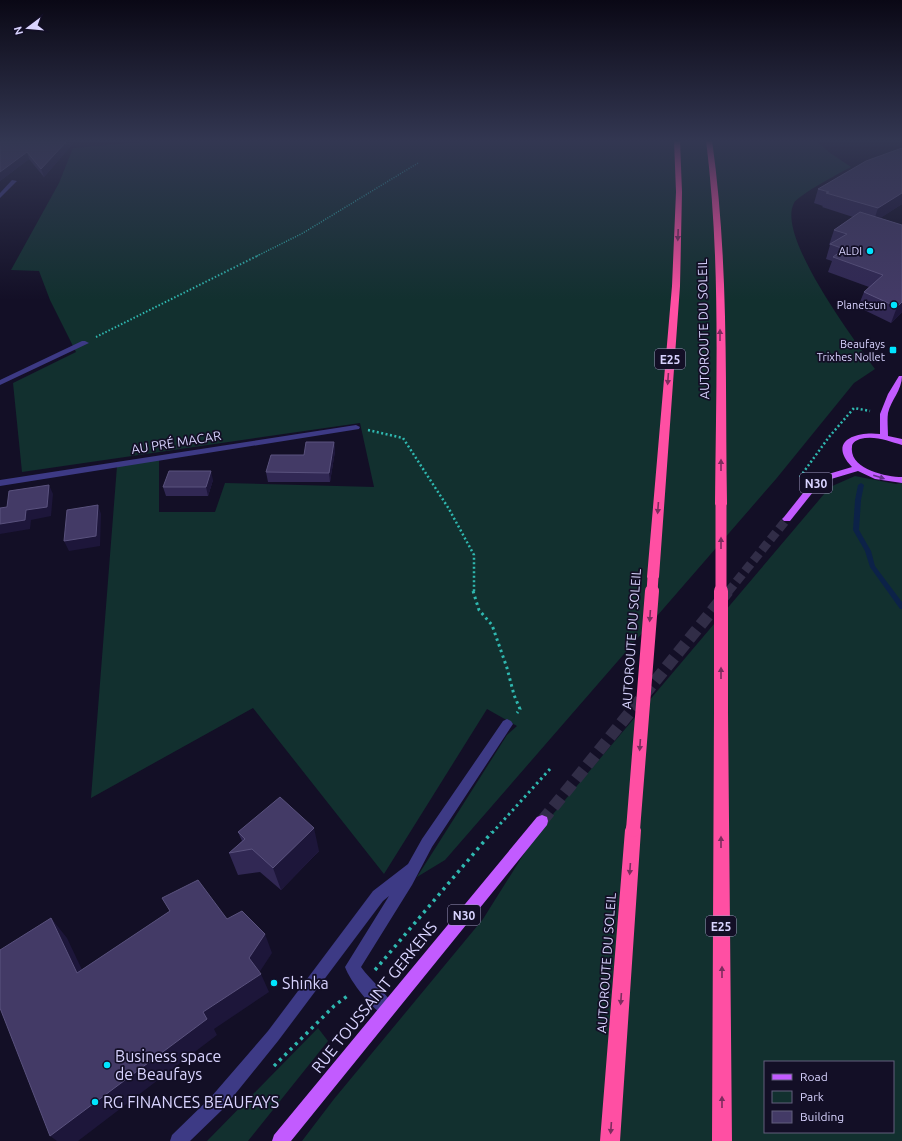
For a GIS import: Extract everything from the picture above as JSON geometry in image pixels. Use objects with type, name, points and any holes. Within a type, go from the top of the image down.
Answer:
[{"type":"highway","name":"AUTOROUTE DU SOLEIL","points":[[610,1141],[676,286],[679,193]]},
{"type":"highway","name":"AUTOROUTE DU SOLEIL","points":[[716,193],[720,290],[722,1141]]},
{"type":"main road","points":[[884,436],[884,414],[892,394],[902,378]]},
{"type":"main road","points":[[902,442],[884,436],[860,436],[852,440],[848,446],[847,453],[858,468],[886,479],[902,480]]},
{"type":"main road","name":"N30","points":[[787,519],[818,480],[858,468]]},
{"type":"main road","name":"RUE TOUSSAINT GERKENS","points":[[280,1141],[542,822]]},
{"type":"street","points":[[0,383],[85,343]]},
{"type":"street","name":"AU PRÉ MACAR","points":[[0,483],[356,427]]},
{"type":"street","points":[[387,1009],[364,984],[352,967],[413,869],[427,843],[507,724]]},
{"type":"street","points":[[178,1141],[217,1103],[273,1036],[378,896],[413,869]]},
{"type":"path","points":[[85,343],[303,233],[367,193]]},
{"type":"path","points":[[356,427],[403,438],[449,509],[474,555],[473,590],[479,610],[492,625],[507,668],[514,695],[520,709],[507,724]]},
{"type":"path","points":[[269,1070],[334,1006],[364,984],[497,827],[550,768]]},
{"type":"green space","points":[[53,193],[806,193],[794,203],[791,218],[796,239],[806,262],[835,312],[875,369],[854,383],[776,479],[445,860],[417,877],[507,735],[517,726],[487,709],[384,874],[253,708],[91,798],[117,466],[159,459],[159,512],[215,512],[225,483],[374,487],[360,423],[22,472],[13,383],[76,352],[50,300],[39,271],[11,270]]},
{"type":"green space","points":[[855,476],[896,484],[902,483],[902,1141],[302,1141],[334,1099],[483,919],[537,833],[830,487]]},
{"type":"green space","points":[[318,1028],[328,1041],[248,1141],[207,1141]]},
{"type":"building","points":[[827,193],[902,193],[878,208]]},
{"type":"building","points":[[860,212],[902,225],[902,302],[897,307],[864,292],[883,275],[833,257],[844,249],[830,244],[847,234],[834,230]]},
{"type":"building","points":[[306,442],[334,442],[329,473],[266,472],[271,455],[304,455]]},
{"type":"building","points":[[169,471],[211,471],[206,487],[163,487]]},
{"type":"building","points":[[49,485],[47,507],[26,510],[25,520],[0,524],[0,508],[7,507],[9,491]]},
{"type":"building","points":[[98,505],[96,536],[64,541],[67,510]]},
{"type":"building","points":[[280,797],[314,828],[273,868],[252,849],[229,853],[245,839],[238,832]]},
{"type":"building","name":"Business space de Beaufays","points":[[198,880],[227,919],[242,911],[265,934],[249,958],[261,974],[203,1012],[207,1019],[50,1136],[0,1008],[0,950],[51,918],[77,973],[170,911],[162,898]]},
{"type":"waterway","points":[[861,485],[858,500],[856,530],[868,551],[872,566],[902,607]]},
{"type":"tunnel","points":[[728,592],[787,519]]},
{"type":"tunnel","points":[[542,821],[728,591]]},
{"type":"place","name":"ALDI","points":[[870,251]]},
{"type":"place","name":"Planetsun","points":[[894,305]]},
{"type":"place","name":"Beaufays Trixhes Nollet","points":[[893,350]]},
{"type":"place","name":"Shinka","points":[[274,983]]},
{"type":"place","name":"Business space de Beaufays","points":[[107,1065]]},
{"type":"place","name":"RG FINANCES BEAUFAYS","points":[[95,1102]]}]
